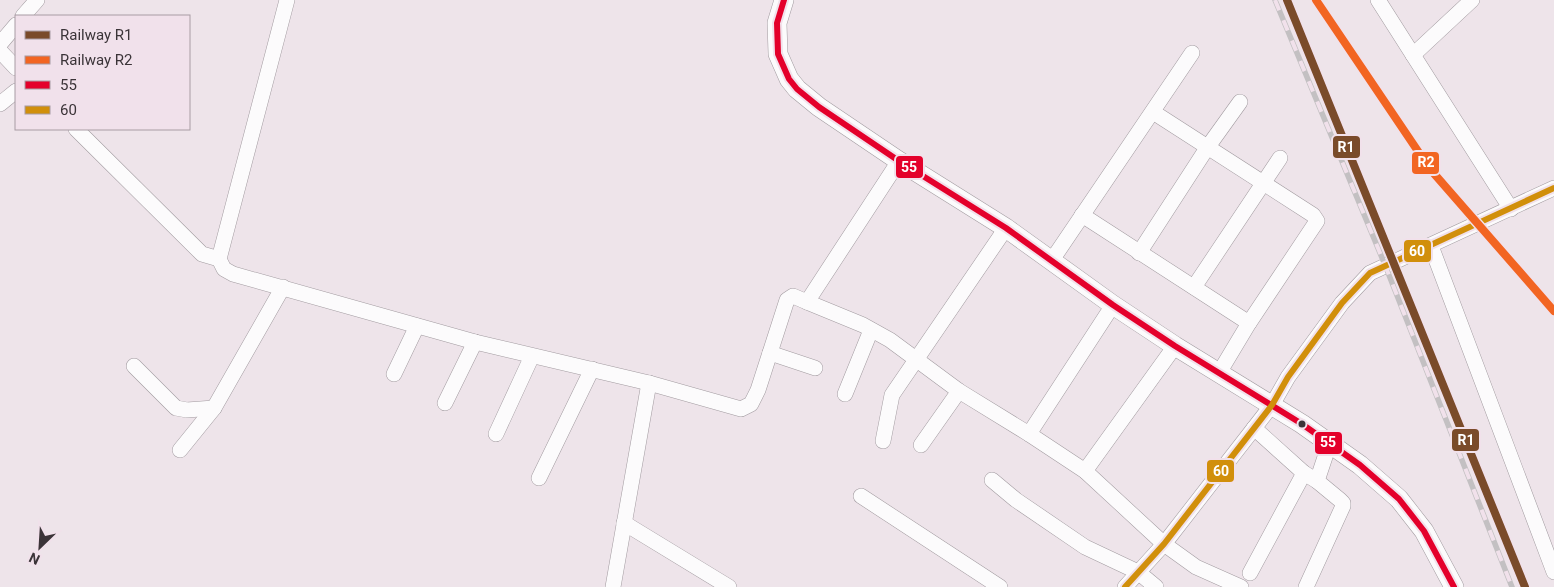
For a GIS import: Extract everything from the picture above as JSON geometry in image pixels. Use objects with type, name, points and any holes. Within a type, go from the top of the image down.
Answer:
[{"type":"main road","points":[[784,0],[777,24],[778,54],[789,79],[797,89],[819,107],[899,161],[1006,228],[1113,305],[1175,346],[1272,405],[1360,465],[1399,499],[1424,530],[1454,587]]},
{"type":"street","points":[[24,15],[37,0]]},
{"type":"street","points":[[287,0],[219,259],[224,268],[233,274],[475,342],[649,383],[741,408],[751,404],[758,390],[787,300],[793,296],[890,340],[959,391],[1085,471],[1164,544],[1196,567],[1241,587]]},
{"type":"street","points":[[1413,55],[1472,0]]},
{"type":"street","points":[[1380,1],[1511,209]]},
{"type":"street","points":[[0,44],[15,26]]},
{"type":"street","points":[[0,51],[15,67]]},
{"type":"street","points":[[1052,260],[1192,53]]},
{"type":"street","points":[[0,104],[15,92]]},
{"type":"street","points":[[1139,253],[1207,148],[1240,102]]},
{"type":"street","points":[[1153,112],[1313,215],[1317,221],[1249,323],[1219,373]]},
{"type":"street","points":[[77,130],[202,254],[219,259]]},
{"type":"street","points":[[1194,286],[1280,158]]},
{"type":"street","points":[[807,302],[899,161]]},
{"type":"street","points":[[1124,587],[1164,544],[1272,405],[1288,377],[1342,303],[1370,273],[1554,188]]},
{"type":"street","points":[[1082,215],[1249,323]]},
{"type":"street","points":[[883,441],[892,395],[1006,228]]},
{"type":"street","points":[[1431,246],[1551,558]]},
{"type":"street","points":[[180,450],[214,408],[282,287]]},
{"type":"street","points":[[1029,434],[1113,305]]},
{"type":"street","points":[[394,374],[417,326]]},
{"type":"street","points":[[845,394],[871,330]]},
{"type":"street","points":[[444,403],[475,342]]},
{"type":"street","points":[[1085,471],[1175,346]]},
{"type":"street","points":[[770,353],[815,368]]},
{"type":"street","points":[[496,434],[532,356]]},
{"type":"street","points":[[134,366],[176,408],[187,410],[214,408]]},
{"type":"street","points":[[539,478],[592,369]]},
{"type":"street","points":[[613,587],[649,383]]},
{"type":"street","points":[[921,446],[959,391]]},
{"type":"street","points":[[1254,428],[1343,503],[1306,587]]},
{"type":"street","points":[[1250,574],[1330,444]]},
{"type":"street","points":[[992,480],[1016,500],[1085,547],[1138,572],[1156,587]]},
{"type":"street","points":[[861,496],[1000,587]]},
{"type":"street","points":[[624,522],[729,587]]},
{"type":"railway","points":[[1275,0],[1385,265],[1512,587]]},
{"type":"rail line","name":"R1","points":[[1287,0],[1525,587]]},
{"type":"rail line","name":"R2","points":[[1316,0],[1430,169],[1554,311]]},
{"type":"transit line","name":"55","points":[[784,0],[777,23],[778,54],[789,79],[797,89],[819,107],[899,161],[1006,228],[1113,305],[1175,346],[1302,424],[1360,465],[1399,499],[1424,531],[1454,587]]},
{"type":"transit line","name":"60","points":[[1125,587],[1164,544],[1272,405],[1288,377],[1342,303],[1370,273],[1554,188]]}]
